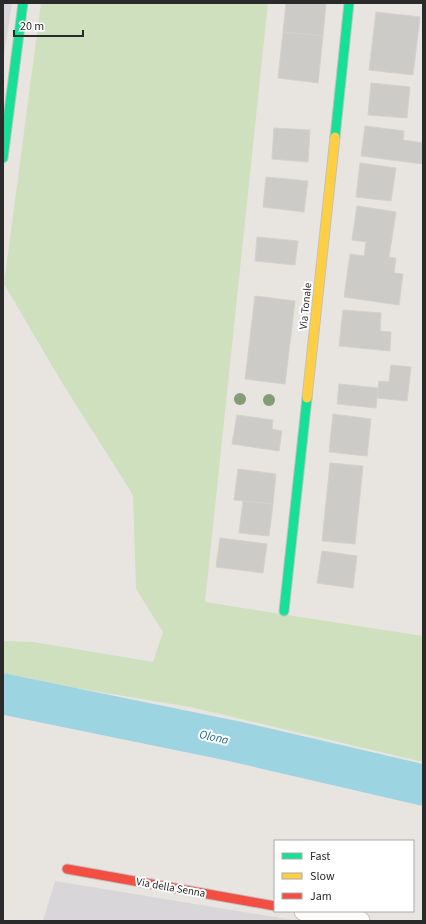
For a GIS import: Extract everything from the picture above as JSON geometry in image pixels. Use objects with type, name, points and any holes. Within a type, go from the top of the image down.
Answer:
[{"type":"street","points":[[3,158],[23,3]]},
{"type":"street","name":"Via Tonale","points":[[284,611],[349,3]]},
{"type":"street","name":"Via della Senna","points":[[67,869],[274,906]]},
{"type":"street","points":[[310,912],[360,921]]},
{"type":"shaded area","points":[[3,3],[12,3],[3,61]]},
{"type":"shaded area","points":[[55,881],[299,921],[43,921]]},
{"type":"green space","points":[[41,3],[268,3],[205,602],[423,636],[423,762],[190,707],[3,676],[3,641],[33,642],[153,662],[163,632],[136,589],[133,495],[61,381],[4,284]]},
{"type":"building","points":[[286,3],[326,3],[323,36],[283,32]]},
{"type":"building","points":[[376,12],[420,17],[413,75],[369,70]]},
{"type":"building","points":[[283,32],[323,36],[318,83],[278,78]]},
{"type":"building","points":[[371,83],[410,87],[407,118],[368,115]]},
{"type":"building","points":[[365,126],[404,131],[403,140],[423,143],[423,164],[361,156]]},
{"type":"building","points":[[274,128],[310,130],[308,162],[272,159]]},
{"type":"building","points":[[360,163],[396,168],[391,201],[356,197]]},
{"type":"building","points":[[266,177],[308,181],[304,212],[263,207]]},
{"type":"building","points":[[357,206],[396,212],[389,257],[396,258],[394,273],[403,274],[399,305],[344,297],[350,254],[364,256],[366,242],[352,240]]},
{"type":"building","points":[[257,237],[298,241],[295,265],[255,261]]},
{"type":"building","points":[[255,296],[295,301],[285,384],[245,379]]},
{"type":"building","points":[[343,310],[381,313],[380,331],[391,332],[390,351],[339,346]]},
{"type":"building","points":[[391,365],[411,367],[407,401],[377,398],[379,381],[389,382]]},
{"type":"building","points":[[339,384],[378,388],[376,408],[337,404]]},
{"type":"building","points":[[333,414],[371,419],[367,456],[329,452]]},
{"type":"building","points":[[237,415],[273,420],[272,429],[282,431],[279,451],[232,444]]},
{"type":"building","points":[[330,463],[363,466],[355,544],[322,541]]},
{"type":"building","points":[[238,469],[276,474],[273,504],[234,500]]},
{"type":"building","points":[[243,501],[273,504],[269,536],[239,533]]},
{"type":"building","points":[[220,538],[267,544],[263,573],[216,567]]},
{"type":"building","points":[[322,551],[357,556],[353,588],[317,583]]},
{"type":"waterway","name":"Olona","points":[[3,694],[233,741],[423,785]]},
{"type":"traffic: fast","points":[[3,158],[23,3]]},
{"type":"traffic: fast","points":[[335,137],[349,3]]},
{"type":"traffic: fast","points":[[284,611],[307,398]]},
{"type":"traffic: slow","points":[[307,398],[335,137]]},
{"type":"traffic: jam","points":[[67,869],[274,906]]}]
